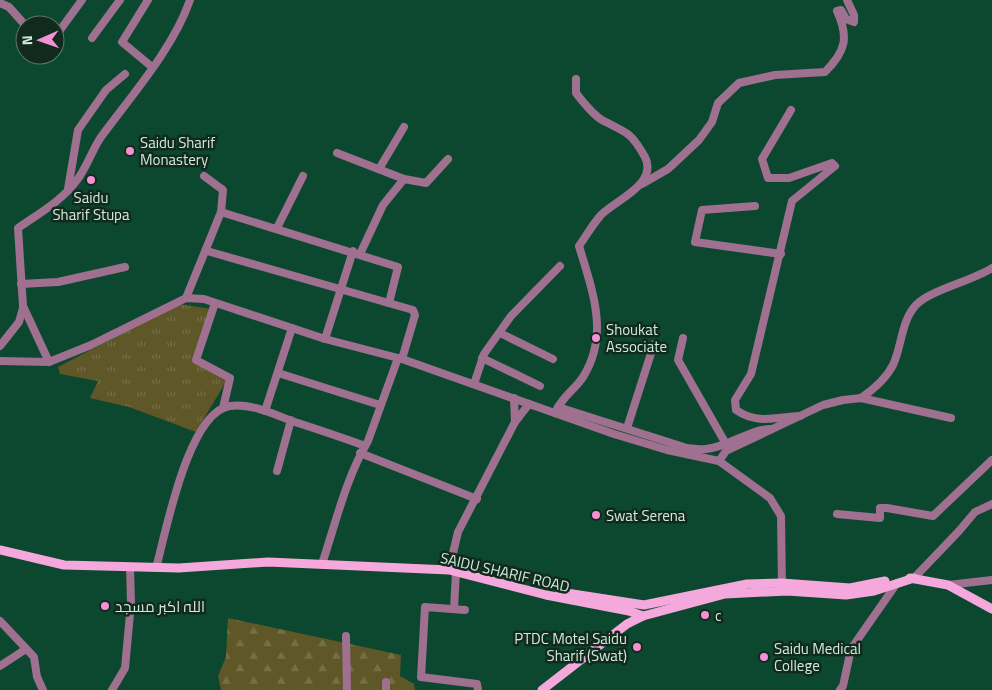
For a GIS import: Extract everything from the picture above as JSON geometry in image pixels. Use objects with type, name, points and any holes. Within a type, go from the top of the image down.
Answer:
[{"type":"main road","points":[[0,550],[64,565],[156,568],[268,562],[452,569],[560,592],[644,605]]},
{"type":"main road","points":[[782,587],[850,588],[903,576],[948,585],[992,609]]},
{"type":"main road","points":[[542,690],[627,624],[643,616],[716,593],[747,584],[842,595],[867,592],[914,578]]},
{"type":"main road","name":"SAIDU SHARIF ROAD","points":[[498,579],[546,595],[629,611],[643,616]]},
{"type":"main road","points":[[629,611],[644,605],[716,593]]},
{"type":"street","points":[[65,23],[82,0]]},
{"type":"street","points":[[92,38],[120,0]]},
{"type":"street","points":[[148,0],[122,42],[152,67]]},
{"type":"street","points":[[0,346],[23,314],[18,228],[77,181],[100,138],[135,94],[186,11],[190,0]]},
{"type":"street","points":[[556,410],[565,396],[582,379],[594,353],[598,330],[597,313],[579,246],[600,217],[616,202],[668,169],[699,140],[712,122],[718,103],[739,83],[775,75],[825,72],[836,61],[844,46],[844,26],[837,11],[841,10],[846,19],[854,22],[854,15],[847,0]]},
{"type":"street","points":[[0,3],[9,7],[16,15]]},
{"type":"street","points":[[68,188],[78,130],[106,90],[125,74]]},
{"type":"street","points":[[576,80],[576,93],[583,102],[600,119],[630,136],[642,151],[647,162],[647,174],[642,184]]},
{"type":"street","points":[[791,110],[762,159],[768,178],[789,178],[832,163],[834,166],[792,201],[781,254],[751,374],[735,400],[736,410],[748,418],[768,419],[800,416]]},
{"type":"street","points":[[379,169],[404,127]]},
{"type":"street","points":[[337,153],[404,179],[426,183],[448,159]]},
{"type":"street","points":[[186,298],[207,251],[221,212],[223,190],[204,176]]},
{"type":"street","points":[[277,228],[303,176]]},
{"type":"street","points":[[325,339],[341,288],[356,253],[383,205],[404,179]]},
{"type":"street","points":[[755,206],[702,210],[695,242],[781,254]]},
{"type":"street","points":[[221,212],[398,266],[388,303]]},
{"type":"street","points":[[207,251],[341,288],[414,312],[400,359],[365,446],[360,452],[322,564]]},
{"type":"street","points":[[474,384],[482,358],[511,316],[560,266]]},
{"type":"street","points":[[22,284],[58,282],[125,267]]},
{"type":"street","points":[[861,398],[876,388],[892,366],[908,318],[917,304],[938,292],[978,277],[992,268]]},
{"type":"street","points":[[0,361],[49,362],[91,345],[186,298],[215,303],[325,339],[400,359],[529,404],[627,428],[687,448],[706,449],[726,444],[759,430],[772,429]]},
{"type":"street","points":[[215,303],[196,360],[230,378],[223,408]]},
{"type":"street","points":[[23,306],[49,362]]},
{"type":"street","points":[[265,411],[292,328]]},
{"type":"street","points":[[500,333],[553,359]]},
{"type":"street","points":[[683,338],[678,360],[726,444]]},
{"type":"street","points":[[627,428],[654,344]]},
{"type":"street","points":[[482,358],[540,386]]},
{"type":"street","points":[[278,372],[380,405]]},
{"type":"street","points":[[514,398],[515,422]]},
{"type":"street","points":[[718,461],[726,452],[772,429],[822,405],[843,400],[861,398],[951,418]]},
{"type":"street","points":[[454,609],[452,569],[458,532],[477,499],[515,422],[529,404]]},
{"type":"street","points":[[156,568],[189,451],[203,426],[223,408],[239,406],[265,411],[365,446]]},
{"type":"street","points":[[556,410],[667,450],[718,461],[770,498],[782,516],[782,587]]},
{"type":"street","points":[[277,472],[290,420]]},
{"type":"street","points":[[360,452],[477,499]]},
{"type":"street","points":[[837,514],[880,518],[880,508],[887,508],[933,516],[992,460]]},
{"type":"street","points":[[914,578],[960,531],[975,512],[992,504]]},
{"type":"street","points":[[112,690],[125,668],[131,603],[130,567]]},
{"type":"street","points":[[948,585],[992,580]]},
{"type":"street","points":[[840,690],[843,686],[851,649],[897,583]]},
{"type":"street","points":[[465,610],[425,607],[421,677],[477,684],[478,690]]},
{"type":"street","points":[[0,621],[34,657],[37,677],[43,690]]},
{"type":"street","points":[[346,636],[347,690]]},
{"type":"street","points":[[0,666],[26,648]]},
{"type":"green space","points":[[179,304],[211,309],[192,362],[228,378],[196,432],[129,407],[90,398],[98,381],[60,374],[58,367]]},
{"type":"green space","points":[[228,618],[401,655],[400,676],[414,684],[415,690],[221,690],[218,676],[226,657]]},
{"type":"place","name":"Saidu Sharif Monastery","points":[[130,151]]},
{"type":"place","name":"Saidu Sharif Stupa","points":[[91,180]]},
{"type":"place","name":"Shoukat Associate","points":[[596,338]]},
{"type":"place","name":"Swat Serena","points":[[596,515]]},
{"type":"place","name":"اللہ اکبر مسجد","points":[[105,606]]},
{"type":"place","name":"c","points":[[705,615]]},
{"type":"place","name":"PTDC Motel Saidu Sharif (Swat)","points":[[637,647]]},
{"type":"place","name":"Saidu Medical College","points":[[764,657]]}]
